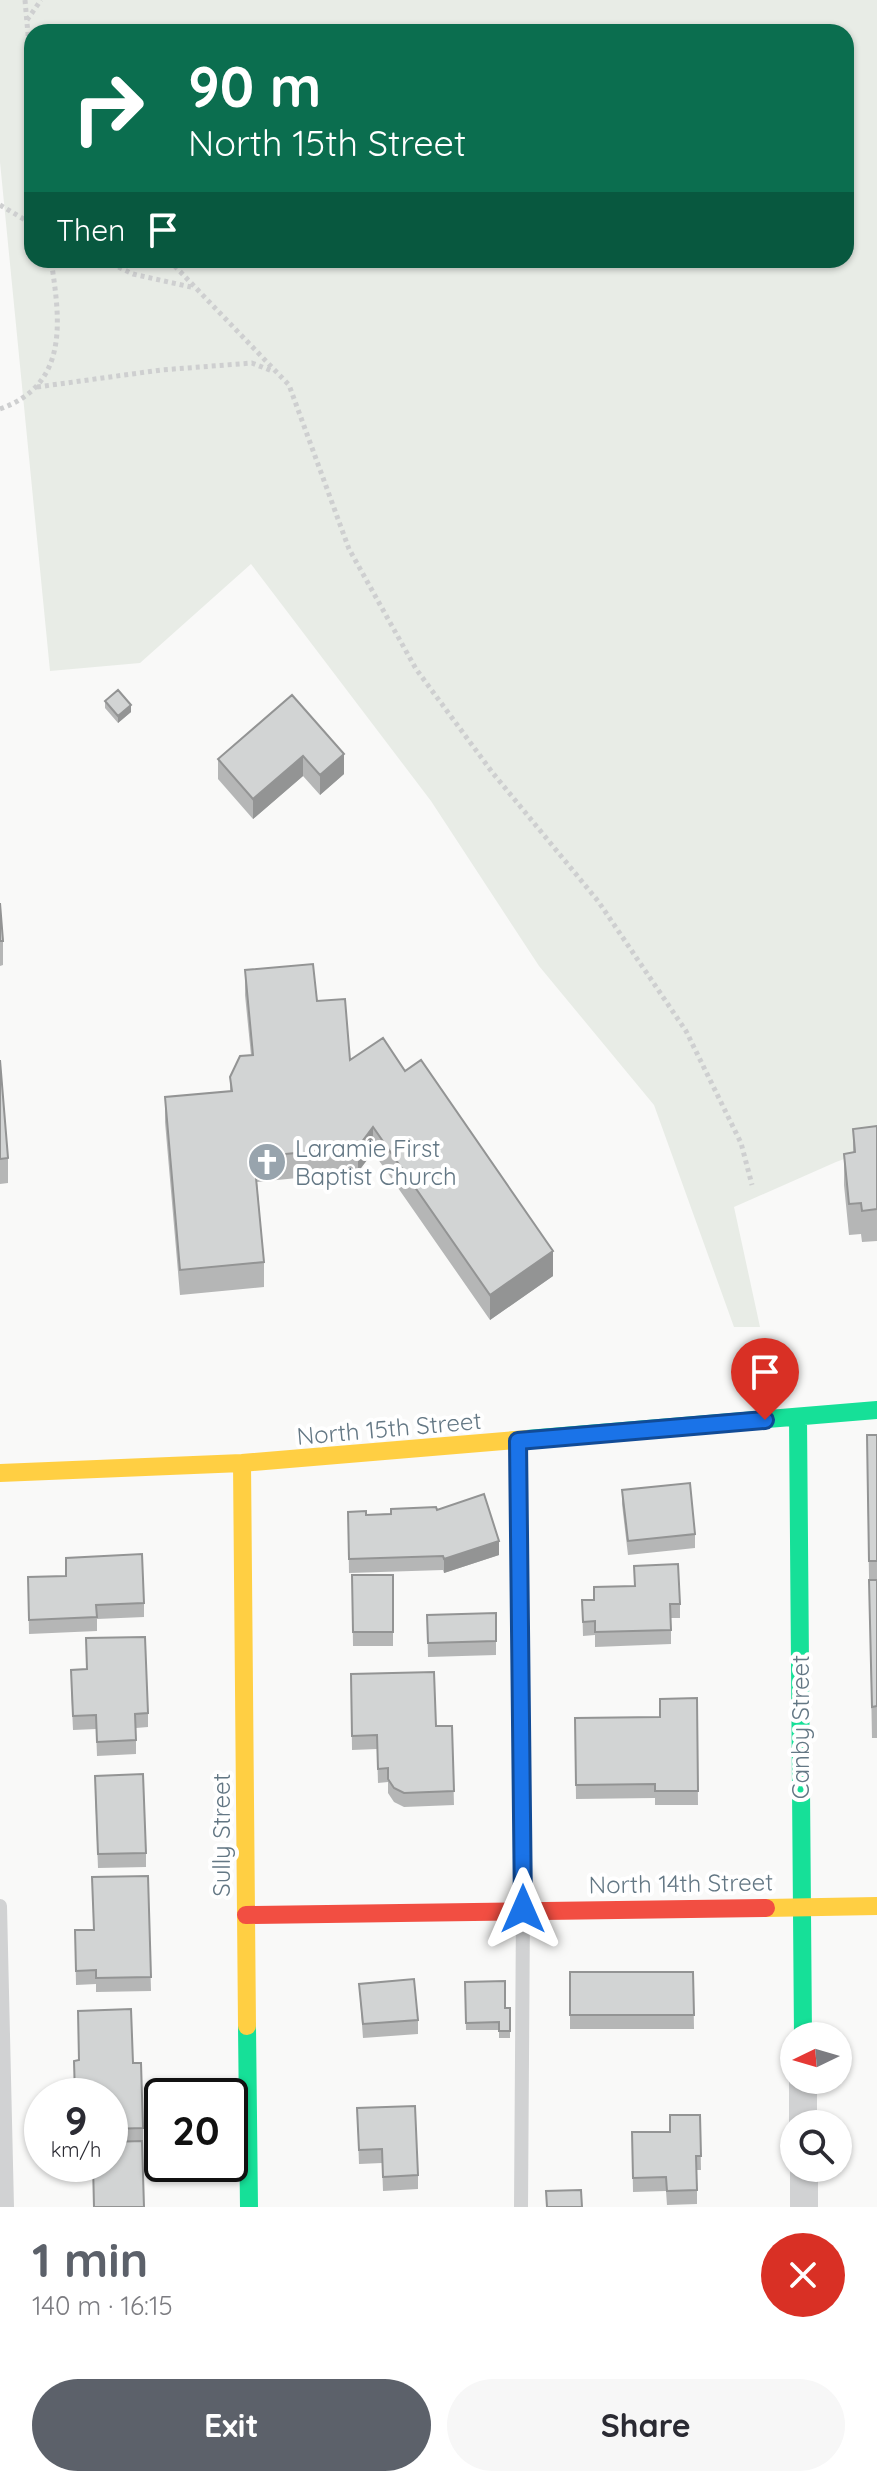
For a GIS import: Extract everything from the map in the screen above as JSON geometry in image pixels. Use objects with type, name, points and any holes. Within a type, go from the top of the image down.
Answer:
[{"type":"street","name":"North 15th Street","points":[[0,1473],[242,1463],[877,1410]]},
{"type":"street","name":"Canby Street","points":[[798,1417],[803,2022]]},
{"type":"street","name":"Sully Street","points":[[242,1463],[249,2207]]},
{"type":"street","name":"North 14th Street","points":[[246,1915],[877,1906]]},
{"type":"street","points":[[804,2182],[804,2207]]},
{"type":"lane","points":[[518,1441],[523,1909],[521,2207]]},
{"type":"lane","points":[[0,1906],[7,2207]]},
{"type":"path","points":[[25,0],[27,24]]},
{"type":"path","points":[[27,21],[41,0]]},
{"type":"path","points":[[0,205],[24,219]]},
{"type":"path","points":[[0,409],[37,387],[54,357],[59,314],[52,268]]},
{"type":"path","points":[[121,268],[133,274],[192,288]]},
{"type":"path","points":[[176,268],[289,385],[349,549],[416,669],[492,772],[598,901],[686,1031],[741,1143],[752,1185]]},
{"type":"path","points":[[37,387],[161,370],[252,363],[277,373]]},
{"type":"shaded area","points":[[0,0],[877,0],[877,1147],[734,1207],[760,1327],[734,1327],[654,1105],[539,966],[431,801],[251,564],[140,663],[50,671],[0,162]]},
{"type":"building","points":[[118,690],[131,705],[118,716],[105,701]]},
{"type":"building","points":[[292,695],[344,754],[320,775],[303,756],[253,799],[218,759]]},
{"type":"building","points":[[0,903],[3,941],[0,941]]},
{"type":"building","name":"Laramie First Baptist Church","points":[[313,964],[317,1001],[345,999],[350,1060],[383,1038],[405,1071],[421,1060],[553,1251],[490,1295],[373,1127],[358,1147],[254,1157],[264,1262],[180,1270],[165,1097],[232,1091],[230,1077],[240,1056],[253,1055],[245,970]]},
{"type":"building","points":[[0,1060],[8,1158],[0,1159]]},
{"type":"building","points":[[877,1126],[877,1209],[862,1211],[861,1203],[849,1204],[844,1154],[855,1152],[853,1129]]},
{"type":"building","points":[[867,1435],[877,1435],[877,1561],[869,1561]]},
{"type":"building","points":[[690,1483],[695,1534],[628,1541],[622,1490]]},
{"type":"building","points":[[484,1494],[499,1541],[444,1559],[443,1556],[349,1559],[348,1512],[366,1511],[366,1515],[391,1514],[391,1509],[436,1507],[437,1510]]},
{"type":"building","points":[[142,1554],[144,1603],[96,1605],[97,1617],[29,1620],[28,1577],[66,1576],[66,1558]]},
{"type":"building","points":[[678,1564],[680,1604],[670,1604],[671,1630],[595,1632],[595,1621],[583,1622],[582,1600],[594,1600],[594,1587],[635,1586],[634,1566]]},
{"type":"building","points":[[352,1575],[393,1575],[393,1632],[353,1632]]},
{"type":"building","points":[[869,1580],[877,1580],[877,1706],[872,1707]]},
{"type":"building","points":[[496,1613],[496,1641],[428,1643],[427,1615]]},
{"type":"building","points":[[145,1637],[148,1713],[135,1714],[136,1740],[97,1742],[96,1715],[73,1716],[71,1670],[87,1669],[86,1638]]},
{"type":"building","points":[[434,1672],[436,1726],[452,1726],[454,1791],[404,1793],[394,1788],[388,1779],[388,1768],[378,1769],[377,1735],[352,1736],[351,1674]]},
{"type":"building","points":[[697,1698],[698,1791],[655,1791],[655,1784],[576,1785],[575,1718],[660,1717],[660,1699]]},
{"type":"building","points":[[143,1774],[146,1853],[98,1854],[95,1776]]},
{"type":"building","points":[[148,1876],[151,1977],[96,1978],[96,1970],[76,1971],[75,1930],[94,1930],[92,1877]]},
{"type":"building","points":[[570,1972],[693,1972],[694,2015],[570,2015]]},
{"type":"building","points":[[414,1979],[418,2020],[363,2024],[359,1984]]},
{"type":"building","points":[[505,1981],[505,2008],[510,2008],[510,2031],[499,2031],[499,2022],[466,2023],[465,1982]]},
{"type":"building","points":[[131,2009],[133,2063],[141,2063],[143,2128],[128,2128],[128,2078],[74,2078],[74,2061],[79,2060],[78,2011]]},
{"type":"building","points":[[415,2106],[418,2175],[383,2177],[382,2149],[359,2150],[357,2108]]},
{"type":"building","points":[[670,2115],[700,2115],[701,2156],[696,2156],[697,2190],[667,2191],[666,2177],[633,2178],[632,2132],[670,2132]]},
{"type":"building","points":[[128,2141],[142,2141],[144,2207],[94,2207],[93,2182],[128,2182]]},
{"type":"building","points":[[581,2190],[582,2207],[547,2207],[546,2191]]},
{"type":"traffic: fast","points":[[527,1439],[877,1410]]},
{"type":"traffic: fast","points":[[798,1417],[803,2022]]},
{"type":"traffic: fast","points":[[247,2026],[249,2207]]},
{"type":"traffic: slow","points":[[0,1473],[242,1463],[527,1439]]},
{"type":"traffic: slow","points":[[242,1463],[247,2026]]},
{"type":"traffic: slow","points":[[766,1908],[877,1906]]},
{"type":"traffic: jam","points":[[246,1915],[766,1908]]},
{"type":"place","name":"Laramie First Baptist Church","points":[[267,1162]]},
{"type":"route","points":[[523,1909],[518,1441],[765,1420]]}]
